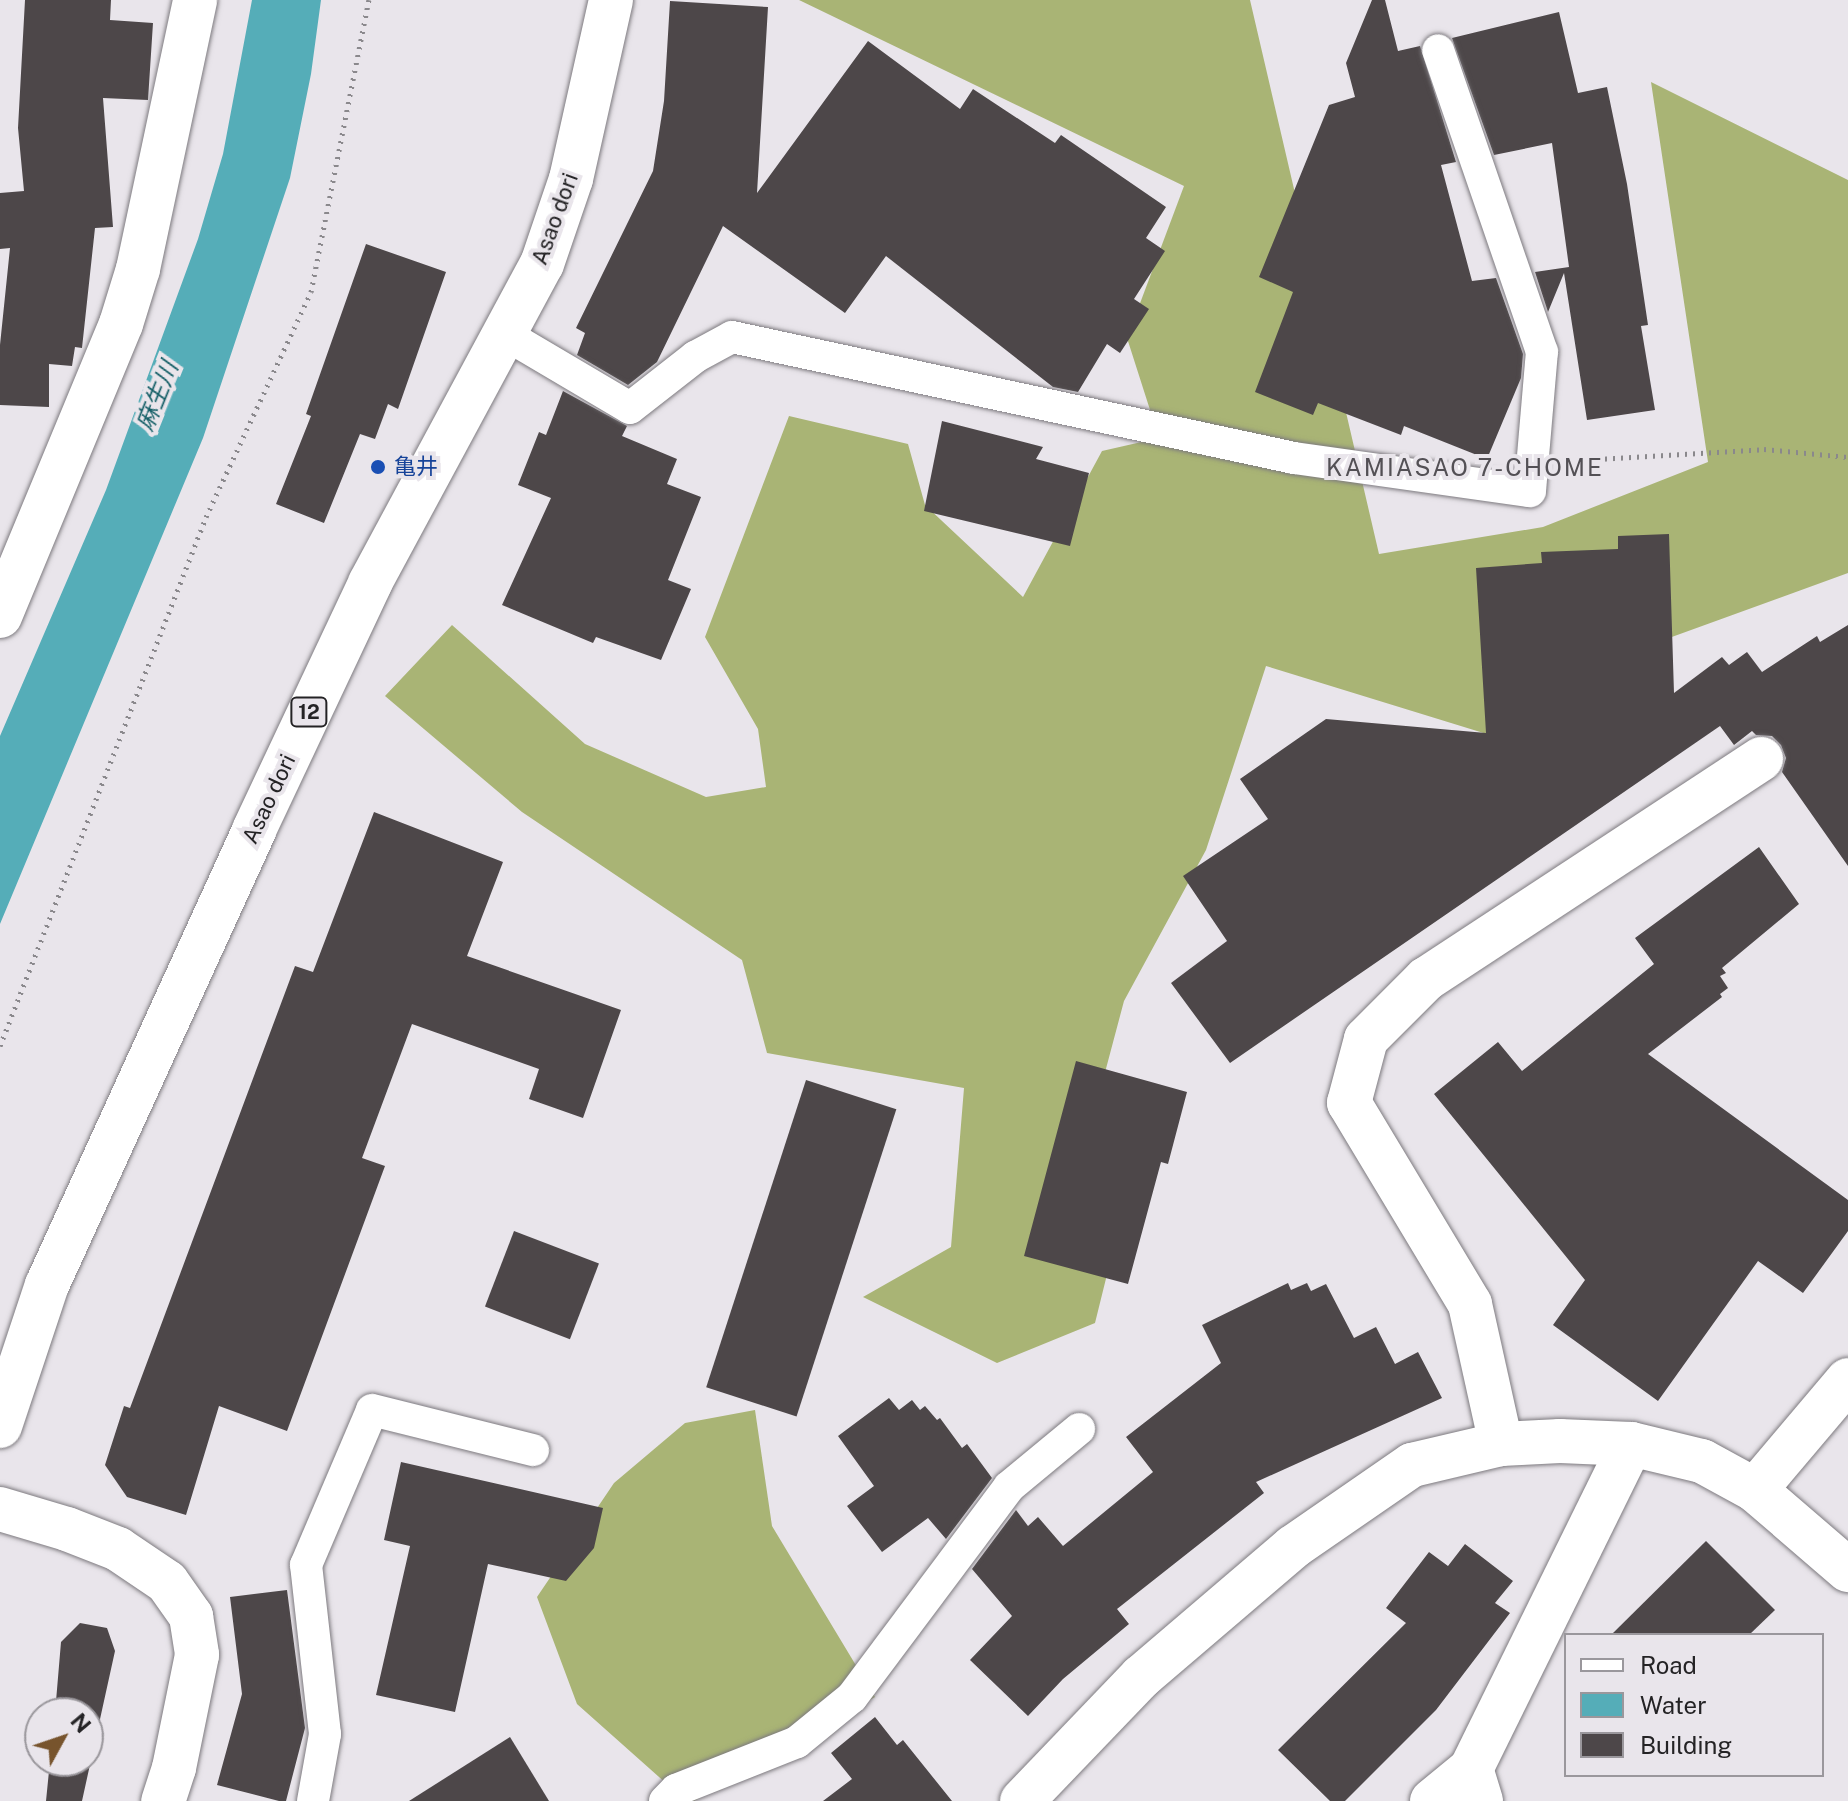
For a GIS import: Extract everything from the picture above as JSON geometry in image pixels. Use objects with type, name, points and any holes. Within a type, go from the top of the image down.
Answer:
[{"type":"street","points":[[0,616],[121,324],[138,269],[195,0]]},
{"type":"street","name":"Asao dori","points":[[0,1426],[47,1285],[254,830],[370,583],[542,264],[571,179],[611,0]]},
{"type":"street","points":[[1501,1444],[1470,1304],[1349,1103],[1366,1039],[1426,979],[1761,759]]},
{"type":"street","points":[[1755,1490],[1848,1380]]},
{"type":"street","points":[[1022,1801],[1141,1677],[1293,1547],[1412,1465],[1501,1444],[1560,1441],[1631,1444],[1702,1461],[1755,1490],[1848,1570]]},
{"type":"street","points":[[1432,1801],[1476,1785],[1631,1444]]},
{"type":"street","points":[[0,1509],[67,1529],[118,1549],[167,1582],[191,1616],[197,1655],[174,1768],[163,1801]]},
{"type":"lane","points":[[503,333],[630,408],[695,357],[732,337],[1294,458],[1530,491],[1542,352],[1438,50]]},
{"type":"lane","points":[[313,1801],[325,1734],[306,1565],[372,1410],[533,1450]]},
{"type":"lane","points":[[665,1801],[676,1790],[797,1742],[852,1697],[1009,1487],[1079,1429]]},
{"type":"path","points":[[0,1046],[206,517],[311,292],[369,0]]},
{"type":"path","points":[[1533,463],[1764,449],[1848,457]]},
{"type":"green space","points":[[799,0],[1250,0],[1379,554],[1543,527],[1708,462],[1651,82],[1848,180],[1848,573],[1669,638],[1490,735],[1266,666],[1206,850],[1124,1001],[1099,1095],[1121,1218],[1095,1323],[997,1363],[863,1297],[951,1247],[964,1088],[767,1053],[742,960],[522,812],[385,696],[452,625],[585,744],[706,797],[766,787],[758,729],[705,637],[789,416],[908,444],[925,505],[1023,597],[1102,451],[1159,438],[1127,338],[1184,186]]},
{"type":"green space","points":[[755,1410],[772,1526],[875,1697],[694,1801],[686,1801],[577,1704],[537,1597],[614,1483],[685,1423]]},
{"type":"water","name":"麻生川","points":[[252,0],[321,0],[311,74],[290,178],[203,438],[0,924],[0,736],[106,490],[198,239],[223,154]]},
{"type":"building","points":[[25,0],[111,0],[110,20],[153,23],[148,100],[103,98],[113,227],[95,228],[82,348],[75,347],[72,366],[49,364],[49,407],[0,405],[0,345],[10,248],[0,249],[0,193],[24,191],[18,128]]},
{"type":"building","points":[[1372,0],[1385,0],[1398,51],[1420,46],[1456,162],[1441,165],[1472,281],[1496,278],[1523,354],[1521,378],[1487,459],[1404,426],[1401,435],[1318,403],[1313,415],[1255,392],[1293,292],[1259,277],[1329,105],[1355,97],[1346,63]]},
{"type":"building","points":[[670,1],[768,7],[757,193],[868,41],[960,109],[973,89],[1055,143],[1061,135],[1166,207],[1146,238],[1165,251],[1134,299],[1149,309],[1120,353],[1107,344],[1078,392],[1053,387],[886,256],[845,313],[723,226],[657,362],[628,385],[577,355],[585,333],[576,328],[653,171],[664,101]]},
{"type":"building","points":[[1559,12],[1578,93],[1607,87],[1627,184],[1648,325],[1641,326],[1655,410],[1587,420],[1564,273],[1548,312],[1535,272],[1569,267],[1552,143],[1494,155],[1452,38]]},
{"type":"building","points":[[366,244],[446,272],[398,409],[388,404],[375,439],[360,434],[324,523],[276,504],[311,416],[306,414]]},
{"type":"building","points":[[563,391],[627,426],[622,436],[677,459],[667,484],[701,497],[668,580],[691,589],[661,660],[596,637],[593,643],[502,605],[551,498],[518,485],[539,432],[546,435]]},
{"type":"building","points":[[942,421],[1043,447],[1036,459],[1089,473],[1070,546],[924,511]]},
{"type":"building","points":[[1669,534],[1674,693],[1722,657],[1729,665],[1747,652],[1762,672],[1817,636],[1820,642],[1848,625],[1848,866],[1782,772],[1786,758],[1781,745],[1772,736],[1756,735],[1752,731],[1734,745],[1720,726],[1230,1063],[1171,983],[1227,941],[1183,876],[1268,819],[1240,779],[1326,719],[1486,733],[1476,568],[1542,563],[1541,552],[1618,549],[1618,536]]},
{"type":"building","points":[[374,812],[503,862],[467,956],[621,1010],[583,1118],[529,1099],[539,1069],[412,1024],[362,1158],[385,1166],[287,1431],[219,1406],[186,1515],[127,1497],[105,1465],[124,1406],[130,1408],[295,966],[313,972]]},
{"type":"building","points":[[1759,847],[1799,904],[1722,968],[1726,973],[1720,976],[1728,988],[1720,994],[1722,997],[1648,1054],[1848,1200],[1848,1231],[1803,1293],[1758,1261],[1658,1401],[1553,1325],[1585,1280],[1434,1094],[1498,1042],[1522,1071],[1654,964],[1635,938]]},
{"type":"building","points":[[1076,1061],[1187,1092],[1168,1164],[1161,1162],[1128,1284],[1024,1256]]},
{"type":"building","points":[[806,1080],[896,1109],[797,1417],[706,1387]]},
{"type":"building","points":[[514,1231],[599,1264],[570,1339],[485,1307]]},
{"type":"building","points":[[1288,1283],[1291,1290],[1307,1283],[1311,1291],[1326,1284],[1354,1338],[1376,1327],[1395,1364],[1418,1352],[1442,1398],[1256,1482],[1264,1493],[1117,1609],[1129,1624],[1063,1679],[1028,1716],[970,1660],[1012,1616],[972,1569],[1016,1510],[1028,1526],[1038,1517],[1063,1546],[1153,1472],[1126,1437],[1221,1363],[1202,1325]]},
{"type":"building","points":[[889,1398],[899,1410],[912,1400],[920,1410],[925,1406],[937,1420],[940,1418],[962,1448],[967,1444],[992,1478],[946,1539],[928,1518],[882,1552],[847,1506],[874,1486],[838,1436]]},
{"type":"building","points":[[401,1462],[603,1508],[594,1548],[566,1581],[488,1564],[455,1712],[376,1695],[410,1546],[384,1540]]},
{"type":"building","points":[[1706,1541],[1775,1610],[1751,1633],[1613,1633]]},
{"type":"building","points":[[1465,1544],[1513,1581],[1495,1603],[1510,1613],[1436,1710],[1345,1801],[1330,1801],[1278,1750],[1406,1623],[1386,1608],[1429,1552],[1448,1566]]},
{"type":"building","points":[[287,1590],[305,1728],[286,1801],[279,1801],[217,1785],[242,1694],[230,1597]]},
{"type":"building","points":[[80,1623],[107,1628],[115,1651],[104,1701],[104,1697],[56,1697],[61,1642]]},
{"type":"building","points":[[875,1717],[897,1745],[903,1740],[952,1801],[823,1801],[852,1779],[831,1753]]},
{"type":"building","points":[[510,1737],[549,1801],[409,1801]]},
{"type":"building","points":[[48,1777],[87,1777],[82,1801],[46,1801]]},
{"type":"place","name":"亀井","points":[[378,467]]},
{"type":"district","name":"KAMIASAO 7-CHOME","points":[[1465,468]]}]
